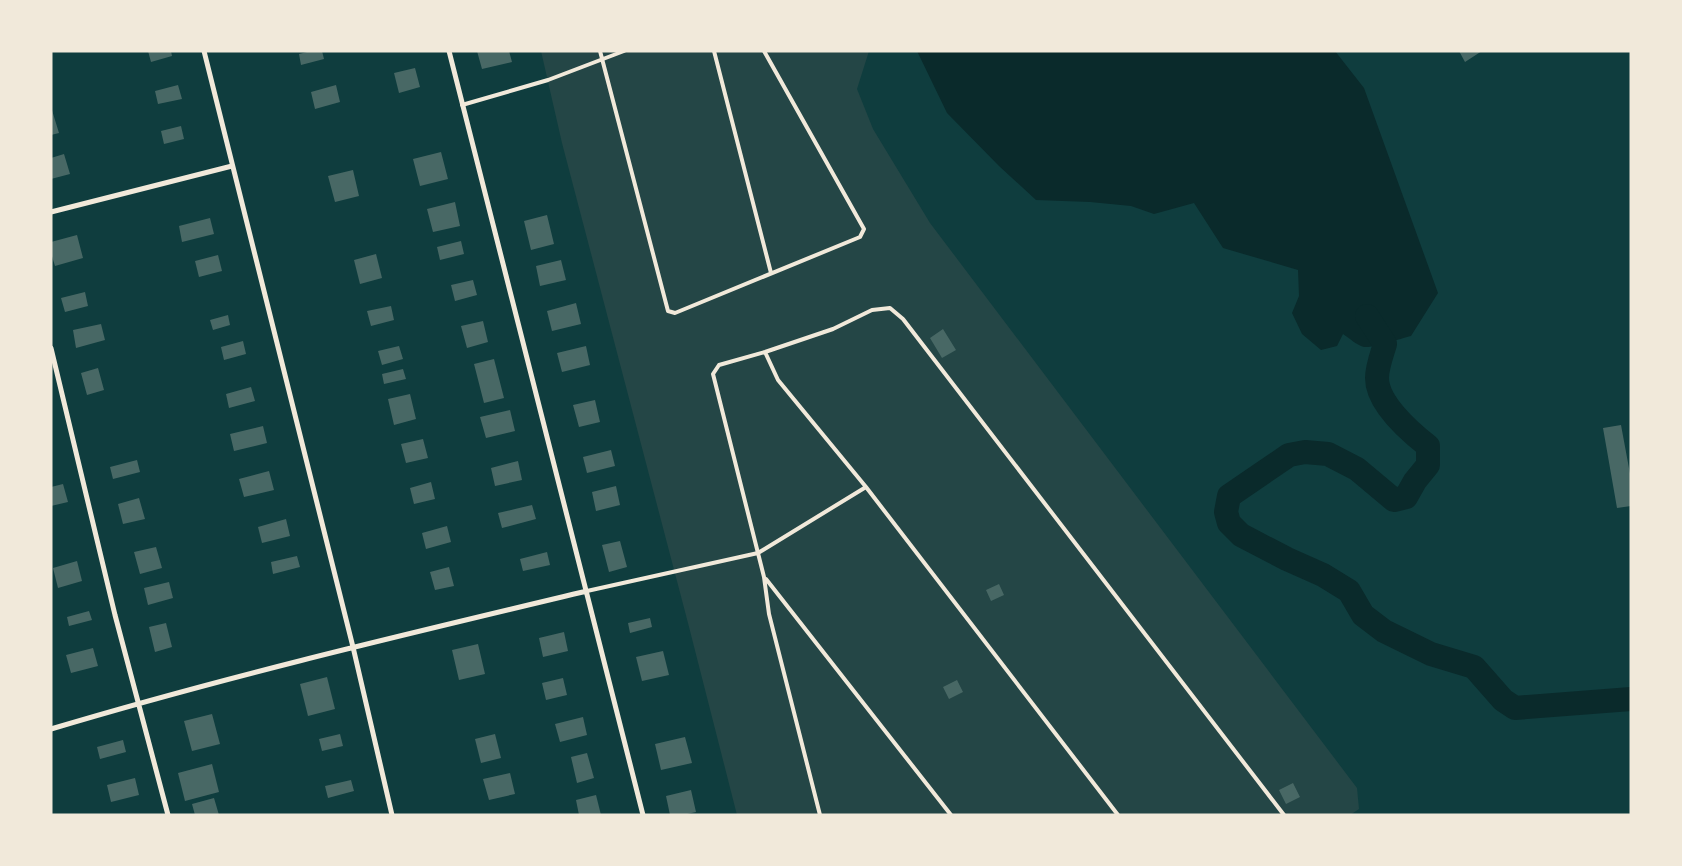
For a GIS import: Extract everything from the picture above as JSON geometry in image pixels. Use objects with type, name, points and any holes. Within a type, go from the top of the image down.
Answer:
[{"type":"street","points":[[204,51],[392,815]]},
{"type":"street","points":[[449,51],[643,815]]},
{"type":"street","points":[[51,212],[232,166]]},
{"type":"street","points":[[51,348],[138,703],[168,815]]},
{"type":"street","points":[[51,729],[138,703],[352,647],[587,591]]},
{"type":"lane","points":[[600,51],[668,311],[675,314],[860,237],[864,229],[764,51]]},
{"type":"lane","points":[[462,105],[548,80],[624,51]]},
{"type":"lane","points":[[714,51],[771,273]]},
{"type":"lane","points":[[820,815],[769,614],[764,577],[713,374],[719,365],[833,329],[872,310],[890,308],[903,319],[1284,815]]},
{"type":"lane","points":[[765,352],[778,380],[866,487],[1118,815]]},
{"type":"lane","points":[[587,591],[758,553],[866,487]]},
{"type":"lane","points":[[764,577],[951,815]]},
{"type":"shaded area","points":[[541,51],[869,51],[857,89],[873,129],[930,223],[1357,788],[1359,809],[1350,815],[737,815],[562,143]]},
{"type":"shaded area","points":[[917,51],[1335,51],[1364,88],[1438,293],[1411,336],[1380,345],[1364,347],[1356,344],[1343,334],[1337,346],[1321,350],[1302,334],[1292,313],[1299,296],[1298,270],[1223,248],[1194,203],[1154,214],[1131,206],[1036,200],[999,166],[947,113]]},
{"type":"building","points":[[148,51],[171,51],[172,56],[151,62]]},
{"type":"building","points":[[322,51],[324,59],[301,65],[299,54]]},
{"type":"building","points":[[477,51],[509,51],[512,62],[482,69]]},
{"type":"building","points":[[1459,51],[1482,51],[1465,62]]},
{"type":"building","points":[[415,68],[420,87],[399,93],[394,73]]},
{"type":"building","points":[[178,85],[182,99],[158,104],[155,91]]},
{"type":"building","points":[[336,85],[340,102],[315,109],[311,92]]},
{"type":"building","points":[[51,107],[59,133],[51,135]]},
{"type":"building","points":[[181,126],[184,139],[164,144],[161,131]]},
{"type":"building","points":[[441,152],[448,179],[420,186],[413,159]]},
{"type":"building","points":[[64,154],[70,174],[51,179],[51,158]]},
{"type":"building","points":[[353,170],[359,196],[335,202],[328,176]]},
{"type":"building","points":[[455,202],[460,226],[433,232],[427,209]]},
{"type":"building","points":[[547,215],[554,244],[531,250],[524,221]]},
{"type":"building","points":[[210,218],[214,234],[182,242],[179,226]]},
{"type":"building","points":[[77,235],[83,258],[55,266],[51,253],[51,242]]},
{"type":"building","points":[[461,241],[464,254],[440,260],[437,247]]},
{"type":"building","points":[[376,254],[382,278],[360,284],[354,260]]},
{"type":"building","points":[[218,255],[222,271],[199,277],[195,261]]},
{"type":"building","points":[[561,260],[566,280],[540,286],[536,266]]},
{"type":"building","points":[[473,280],[477,295],[455,301],[451,285]]},
{"type":"building","points":[[85,292],[88,306],[65,312],[61,298]]},
{"type":"building","points":[[576,303],[581,324],[552,331],[547,311]]},
{"type":"building","points":[[391,306],[394,320],[371,326],[367,311]]},
{"type":"building","points":[[228,315],[230,325],[213,330],[210,320]]},
{"type":"building","points":[[483,321],[488,342],[467,348],[461,326]]},
{"type":"building","points":[[101,324],[105,340],[76,348],[73,330]]},
{"type":"building","points":[[943,329],[956,350],[942,358],[930,338]]},
{"type":"building","points":[[243,341],[246,354],[224,360],[221,347]]},
{"type":"building","points":[[399,346],[403,359],[382,365],[378,351]]},
{"type":"building","points":[[586,346],[590,365],[562,372],[557,353]]},
{"type":"building","points":[[494,359],[504,398],[484,403],[474,364]]},
{"type":"building","points":[[98,368],[104,390],[87,395],[81,373]]},
{"type":"building","points":[[403,369],[406,379],[384,384],[382,374]]},
{"type":"building","points":[[251,387],[255,401],[229,408],[226,394]]},
{"type":"building","points":[[410,394],[416,419],[394,425],[388,399]]},
{"type":"building","points":[[595,400],[600,422],[579,427],[573,405]]},
{"type":"building","points":[[510,410],[515,431],[486,438],[480,417]]},
{"type":"building","points":[[1621,425],[1631,479],[1631,506],[1617,508],[1603,428]]},
{"type":"building","points":[[263,426],[267,443],[234,451],[230,434]]},
{"type":"building","points":[[423,439],[428,458],[406,463],[401,444]]},
{"type":"building","points":[[611,450],[615,466],[587,473],[583,457]]},
{"type":"building","points":[[137,460],[140,472],[113,479],[110,467]]},
{"type":"building","points":[[518,461],[522,480],[495,486],[491,468]]},
{"type":"building","points":[[269,471],[274,490],[244,497],[239,479]]},
{"type":"building","points":[[431,482],[435,499],[414,504],[410,488]]},
{"type":"building","points":[[63,484],[68,502],[51,506],[51,487]]},
{"type":"building","points":[[616,486],[620,505],[596,511],[592,492]]},
{"type":"building","points":[[139,498],[145,519],[123,524],[118,504]]},
{"type":"building","points":[[532,505],[536,519],[502,528],[498,513]]},
{"type":"building","points":[[286,519],[290,536],[262,543],[258,527]]},
{"type":"building","points":[[447,526],[451,542],[426,549],[422,533]]},
{"type":"building","points":[[620,541],[627,567],[609,572],[602,545]]},
{"type":"building","points":[[156,547],[162,568],[140,574],[134,552]]},
{"type":"building","points":[[547,552],[550,565],[523,571],[520,559]]},
{"type":"building","points":[[297,556],[300,567],[273,574],[271,562]]},
{"type":"building","points":[[77,561],[82,581],[58,588],[53,568]]},
{"type":"building","points":[[449,567],[454,586],[435,590],[430,572]]},
{"type":"building","points":[[169,582],[173,598],[148,605],[144,588]]},
{"type":"building","points":[[999,584],[1004,595],[991,601],[986,590]]},
{"type":"building","points":[[89,611],[92,620],[69,626],[67,617]]},
{"type":"building","points":[[650,618],[652,627],[630,633],[628,623]]},
{"type":"building","points":[[166,623],[172,647],[155,652],[149,627]]},
{"type":"building","points":[[564,632],[568,651],[543,657],[539,638]]},
{"type":"building","points":[[478,644],[485,674],[459,680],[452,650]]},
{"type":"building","points":[[93,648],[98,666],[71,673],[66,655]]},
{"type":"building","points":[[663,651],[669,675],[642,681],[636,657]]},
{"type":"building","points":[[327,677],[335,709],[308,716],[300,684]]},
{"type":"building","points":[[563,678],[567,695],[546,700],[542,683]]},
{"type":"building","points":[[957,680],[963,692],[949,699],[943,687]]},
{"type":"building","points":[[212,714],[220,744],[192,751],[184,721]]},
{"type":"building","points":[[583,717],[587,735],[560,742],[555,724]]},
{"type":"building","points":[[340,734],[343,746],[322,751],[319,739]]},
{"type":"building","points":[[495,734],[501,758],[481,763],[475,739]]},
{"type":"building","points":[[685,737],[692,763],[661,770],[655,744]]},
{"type":"building","points":[[123,740],[126,752],[100,759],[97,747]]},
{"type":"building","points":[[587,753],[594,778],[577,783],[571,757]]},
{"type":"building","points":[[212,764],[219,792],[185,801],[178,773]]},
{"type":"building","points":[[510,773],[515,794],[489,800],[483,779]]},
{"type":"building","points":[[135,778],[139,795],[111,802],[107,785]]},
{"type":"building","points":[[351,780],[354,791],[328,798],[325,786]]},
{"type":"building","points":[[1293,783],[1300,797],[1286,804],[1279,790]]},
{"type":"building","points":[[691,790],[696,812],[670,815],[666,796]]},
{"type":"building","points":[[596,795],[601,815],[579,815],[576,800]]},
{"type":"building","points":[[214,798],[219,815],[195,815],[192,804]]},
{"type":"waterway","points":[[1367,316],[1385,344],[1378,369],[1378,388],[1388,407],[1412,433],[1428,446],[1428,465],[1415,481],[1406,497],[1394,500],[1357,469],[1328,454],[1305,452],[1289,455],[1229,496],[1226,512],[1229,523],[1241,535],[1323,575],[1349,591],[1363,615],[1384,631],[1431,654],[1474,667],[1503,700],[1515,708],[1631,699]]}]
